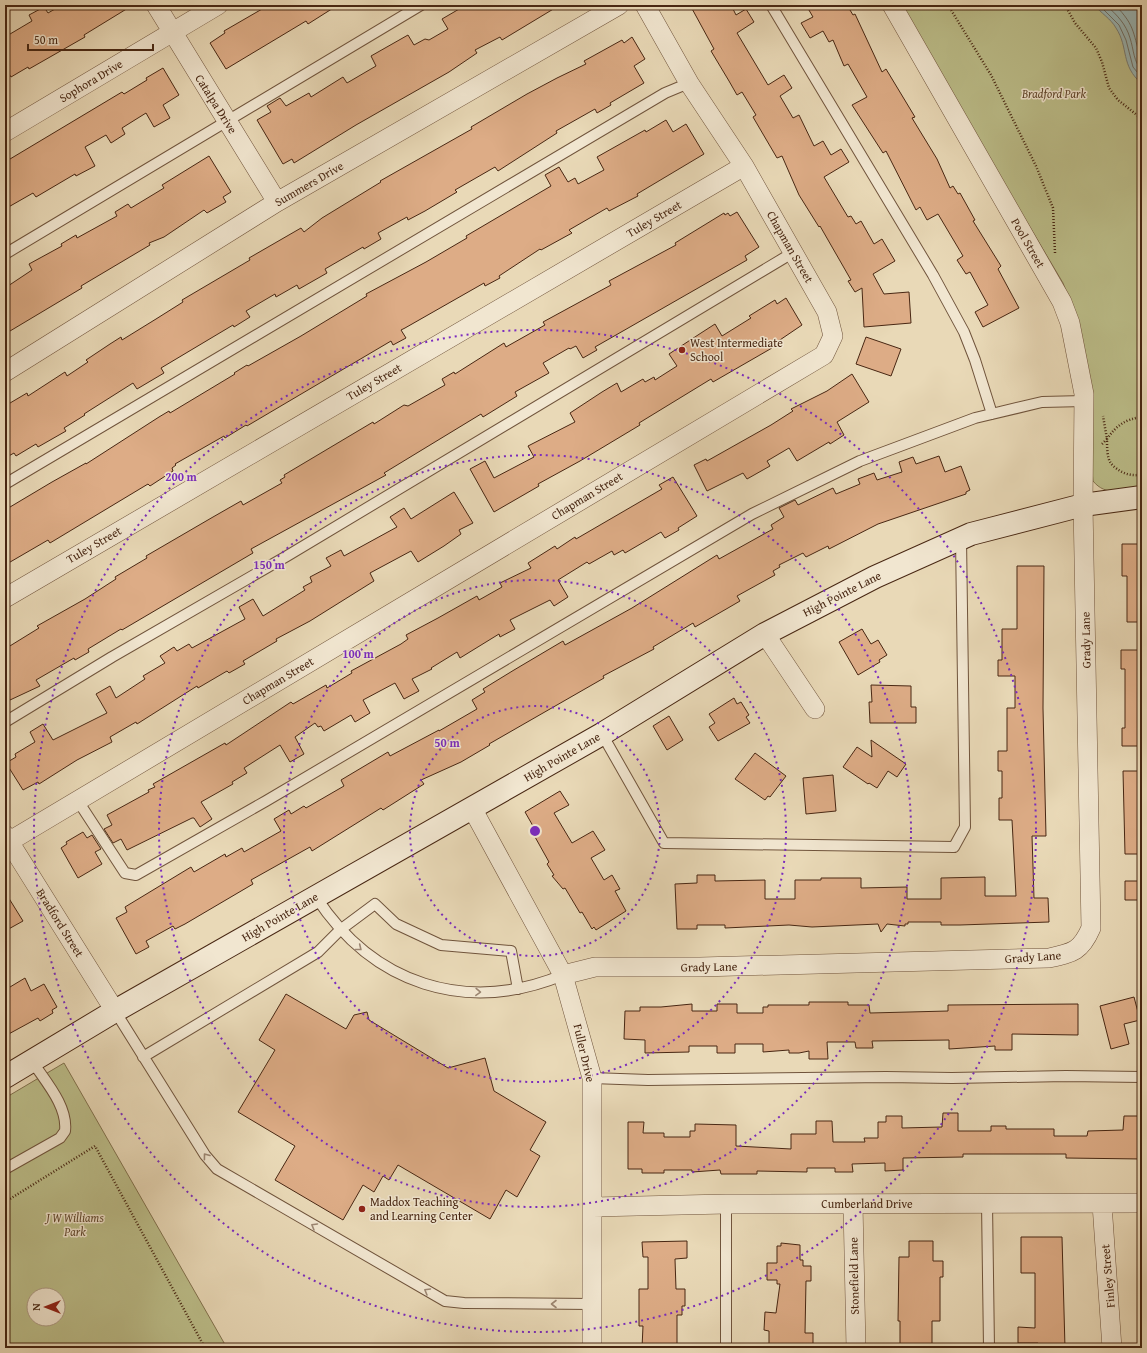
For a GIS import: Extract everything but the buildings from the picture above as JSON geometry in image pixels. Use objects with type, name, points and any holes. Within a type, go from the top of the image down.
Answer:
[{"type":"street","name":"Catalpa Drive","points":[[156,5],[277,202]]},
{"type":"street","name":"Sophora Drive","points":[[5,132],[218,5]]},
{"type":"street","name":"Summers Drive","points":[[5,372],[277,202],[619,5]]},
{"type":"street","name":"Chapman Street","points":[[6,840],[78,801],[824,355],[832,336],[827,312],[744,166],[689,82],[646,5]]},
{"type":"street","name":"Pool Street","points":[[892,5],[1062,302],[1070,323],[1084,401],[1083,504]]},
{"type":"street","name":"Tuley Street","points":[[5,598],[744,166]]},
{"type":"street","name":"High Pointe Lane","points":[[5,1077],[115,1011],[602,734],[765,634],[875,577],[962,538],[1083,504],[1142,497]]},
{"type":"street","name":"Grady Lane","points":[[563,975],[595,967],[700,967],[1049,958],[1074,952],[1086,940],[1091,928],[1083,504]]},
{"type":"street","points":[[765,634],[815,709]]},
{"type":"street","name":"Fuller Drive","points":[[472,808],[563,975],[592,1078],[592,1348]]},
{"type":"street","name":"Bradford Street","points":[[6,840],[115,1011]]},
{"type":"street","name":"Cumberland Drive","points":[[593,1207],[726,1204],[1142,1203]]},
{"type":"street","name":"Stonefield Lane","points":[[852,1204],[856,1348]]},
{"type":"street","name":"Finley Street","points":[[1102,1204],[1112,1348]]},
{"type":"lane","points":[[5,254],[421,5]]},
{"type":"lane","points":[[771,5],[933,275],[964,332],[975,360],[992,414]]},
{"type":"lane","points":[[5,484],[298,309],[666,93],[689,82]]},
{"type":"lane","points":[[5,722],[112,657],[287,556],[794,252]]},
{"type":"lane","points":[[78,801],[125,873],[136,875],[266,801],[752,514],[860,462],[975,418],[1042,402],[1084,401]]},
{"type":"lane","points":[[602,734],[664,843],[954,847],[964,827],[962,538]]},
{"type":"lane","points":[[316,897],[340,930],[360,949],[388,968],[426,984],[465,992],[485,993],[518,989],[563,975]]},
{"type":"lane","points":[[143,1057],[318,952],[340,930],[375,904],[396,924],[441,945],[511,951],[518,989]]},
{"type":"lane","points":[[115,1011],[205,1155],[217,1169],[445,1302],[593,1304]]},
{"type":"lane","points":[[5,1169],[60,1138],[65,1131],[64,1114],[60,1105],[32,1061]]},
{"type":"lane","points":[[592,1078],[656,1080],[886,1077],[1142,1077]]},
{"type":"lane","points":[[987,1203],[989,1348]]},
{"type":"lane","points":[[726,1204],[726,1348]]},
{"type":"path","points":[[1065,5],[1075,22],[1096,48],[1102,62],[1109,88],[1118,100],[1142,119]]},
{"type":"path","points":[[1142,417],[1130,419],[1116,427],[1107,439],[1110,461],[1116,469],[1127,474],[1142,474]]},
{"type":"path","points":[[5,1202],[95,1146],[205,1348]]},
{"type":"green space","name":"Bradford Park","points":[[898,5],[1142,5],[1142,490],[1109,491],[1098,486],[1093,481],[1078,322],[1063,283]]},
{"type":"green space","name":"J W Williams Park","points":[[64,1063],[227,1348],[5,1348],[5,1098]]},
{"type":"water","points":[[1094,5],[1142,5],[1142,84],[1130,70],[1120,35],[1116,28]]},
{"type":"place","name":"West Intermediate School","points":[[682,350]]},
{"type":"place","name":"Maddox Teaching and Learning Center","points":[[362,1209]]}]
